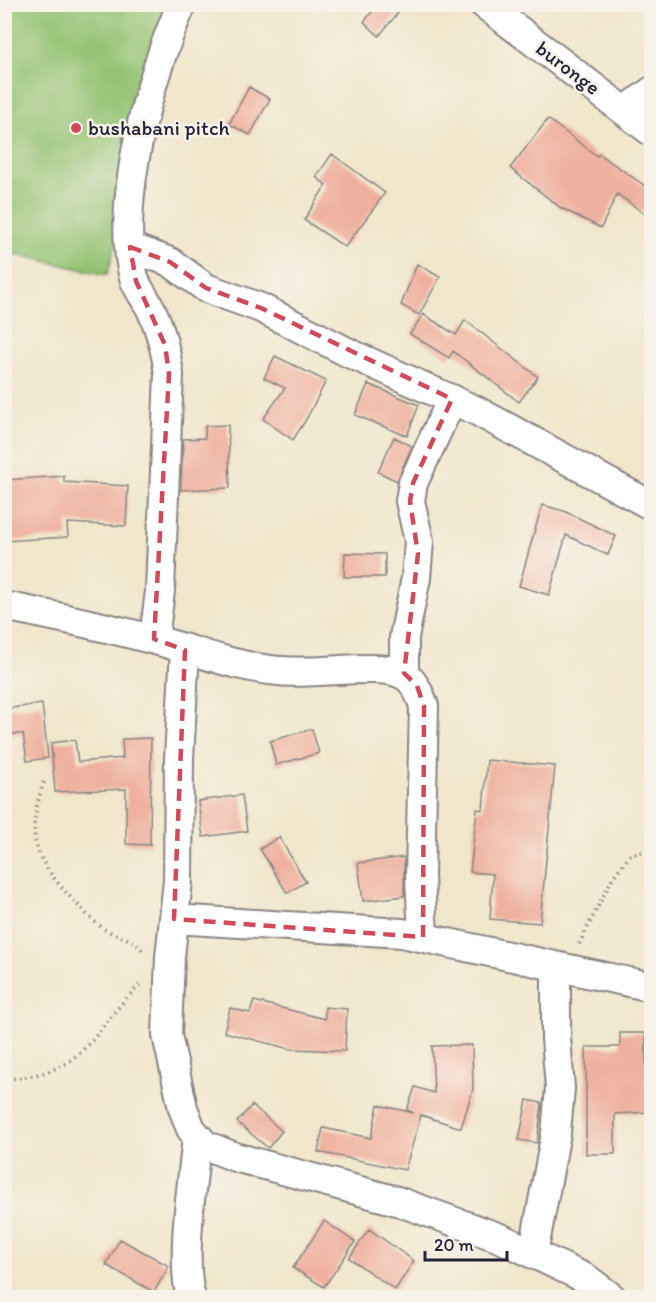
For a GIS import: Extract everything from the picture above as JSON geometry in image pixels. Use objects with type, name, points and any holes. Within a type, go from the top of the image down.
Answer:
[{"type":"street","points":[[154,639],[160,591],[169,374],[165,345],[136,281],[130,247],[129,212],[137,151],[151,89],[166,39],[182,4]]},
{"type":"street","name":"buronge","points":[[484,4],[651,132]]},
{"type":"street","points":[[625,111],[651,91]]},
{"type":"street","points":[[130,247],[170,262],[206,288],[261,309],[349,353],[452,399],[651,506]]},
{"type":"street","points":[[404,673],[404,637],[416,578],[418,554],[418,541],[410,501],[413,483],[452,399]]},
{"type":"street","points":[[4,606],[154,639],[185,650],[270,670],[298,673],[373,669],[404,673],[417,686],[423,706],[420,876],[423,938]]},
{"type":"street","points":[[185,650],[179,758],[178,880],[174,919],[163,963],[167,1035],[183,1108],[197,1136],[205,1145],[235,1157],[397,1201],[500,1238],[587,1279],[612,1298]]},
{"type":"street","points":[[174,919],[402,933],[651,987]]},
{"type":"street","points":[[533,1254],[556,1133],[560,1088],[556,1038],[562,968]]},
{"type":"street","points":[[191,1298],[188,1286],[189,1214],[197,1136]]},
{"type":"path","points":[[7,1079],[28,1078],[50,1072],[78,1057],[124,999],[163,963],[137,943],[105,930],[54,879],[40,857],[33,830],[34,812],[44,782]]},
{"type":"path","points":[[562,968],[613,877],[632,854],[651,851]]},
{"type":"highlighted area","points":[[130,247],[170,262],[206,288],[261,308],[452,399],[413,483],[410,501],[418,554],[404,673],[417,686],[424,706],[423,937],[174,919],[185,650],[154,639],[169,374],[165,345],[136,281]]},
{"type":"green space","name":"bushabani pitch","points":[[5,5],[183,5],[107,275],[5,252]]},
{"type":"building","points":[[378,4],[405,4],[379,36],[364,22]]},
{"type":"building","points":[[249,87],[270,99],[250,135],[229,124]]},
{"type":"building","points":[[548,119],[597,156],[599,154],[651,190],[651,218],[617,194],[601,228],[561,208],[510,168]]},
{"type":"building","points":[[332,154],[385,193],[345,247],[304,220],[326,185],[316,177]]},
{"type":"building","points":[[417,264],[440,277],[419,315],[401,305]]},
{"type":"building","points":[[423,314],[456,335],[465,320],[538,377],[519,402],[453,351],[449,358],[410,334]]},
{"type":"building","points":[[275,356],[326,381],[293,440],[263,419],[285,388],[264,378]]},
{"type":"building","points":[[368,384],[419,405],[407,436],[355,415]]},
{"type":"building","points":[[228,425],[230,488],[181,490],[183,439],[205,438],[205,426]]},
{"type":"building","points":[[394,437],[412,446],[397,481],[378,472]]},
{"type":"building","points":[[64,476],[64,482],[128,486],[126,526],[67,523],[68,537],[4,541],[4,480]]},
{"type":"building","points":[[542,505],[564,511],[616,536],[608,555],[566,535],[549,595],[519,586]]},
{"type":"building","points":[[345,553],[385,554],[385,577],[344,577]]},
{"type":"building","points":[[42,704],[48,758],[27,761],[23,734],[4,734],[4,709]]},
{"type":"building","points":[[312,729],[319,753],[276,765],[270,741]]},
{"type":"building","points":[[151,738],[150,845],[126,844],[126,789],[55,792],[51,743],[75,740],[78,762],[123,758],[122,739]]},
{"type":"building","points":[[487,760],[555,766],[540,923],[490,919],[493,874],[470,872],[477,809],[483,810]]},
{"type":"building","points":[[242,795],[247,831],[203,837],[198,801]]},
{"type":"building","points":[[279,837],[306,882],[287,893],[260,849]]},
{"type":"building","points":[[404,857],[404,896],[363,901],[358,863]]},
{"type":"building","points":[[254,1001],[325,1019],[325,1007],[347,1009],[345,1051],[290,1049],[224,1032],[230,1008],[250,1013]]},
{"type":"building","points":[[620,1033],[646,1033],[646,1090],[651,1090],[651,1112],[615,1114],[615,1154],[586,1154],[586,1047],[620,1047]]},
{"type":"building","points":[[472,1045],[473,1089],[461,1128],[421,1115],[405,1170],[318,1152],[323,1128],[371,1138],[378,1105],[414,1113],[407,1110],[415,1087],[434,1093],[432,1046]]},
{"type":"building","points":[[527,1100],[542,1103],[537,1143],[519,1140]]},
{"type":"building","points":[[252,1105],[282,1131],[268,1148],[237,1122]]},
{"type":"building","points":[[324,1221],[355,1242],[324,1287],[293,1268]]},
{"type":"building","points":[[369,1229],[414,1261],[395,1290],[349,1258]]},
{"type":"building","points":[[120,1239],[169,1266],[154,1292],[106,1265]]},
{"type":"place","name":"bushabani pitch","points":[[76,128]]}]
